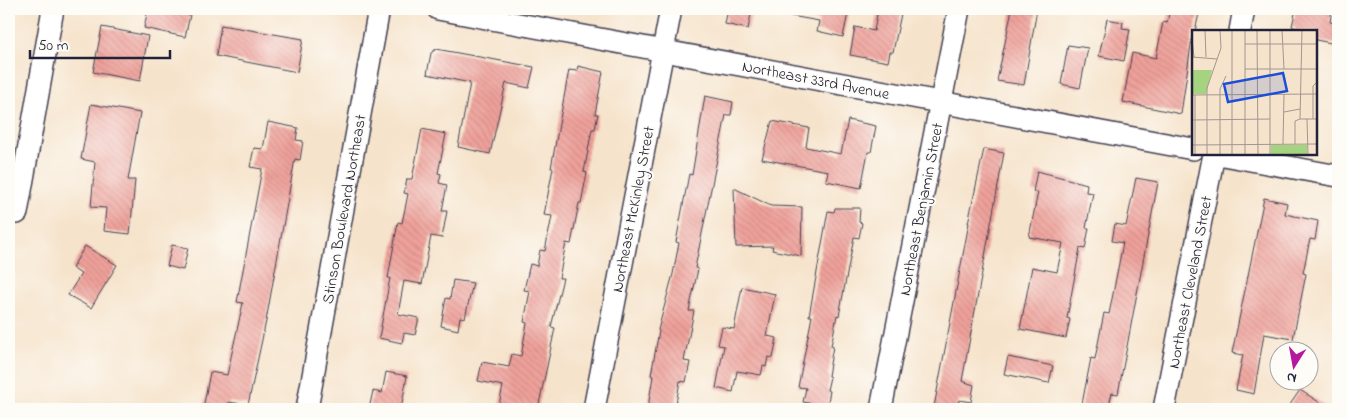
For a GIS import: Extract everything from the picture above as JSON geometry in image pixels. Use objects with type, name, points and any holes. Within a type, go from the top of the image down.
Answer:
[{"type":"street","points":[[17,213],[53,9]]},
{"type":"street","name":"Stinson Boulevard Northeast","points":[[307,409],[378,9]]},
{"type":"street","name":"Northeast 33rd Avenue","points":[[438,9],[1192,149]]},
{"type":"street","name":"Northeast McKinley Street","points":[[594,409],[671,9]]},
{"type":"street","name":"Northeast Benjamin Street","points":[[881,409],[959,9]]},
{"type":"street","points":[[1240,30],[1244,9]]},
{"type":"street","name":"Northeast Cleveland Street","points":[[1164,409],[1216,155]]},
{"type":"street","points":[[1222,155],[1338,176]]},
{"type":"building","points":[[148,9],[190,15],[185,37],[144,28]]},
{"type":"building","points":[[728,9],[752,9],[748,29],[725,24]]},
{"type":"building","points":[[792,9],[849,9],[843,37],[817,31],[819,21],[791,16]]},
{"type":"building","points":[[878,9],[902,9],[893,52],[890,52],[888,62],[850,55],[855,27],[874,31]]},
{"type":"building","points":[[1012,9],[1037,9],[1024,85],[997,81]]},
{"type":"building","points":[[1170,9],[1200,9],[1195,30],[1192,30],[1181,114],[1123,102],[1132,53],[1156,58],[1163,22],[1167,23]]},
{"type":"building","points":[[1296,9],[1332,9],[1330,22],[1338,24],[1336,44],[1317,40],[1317,30],[1295,30],[1296,28],[1292,26]]},
{"type":"building","points":[[1107,19],[1123,22],[1122,28],[1130,29],[1124,61],[1099,56]]},
{"type":"building","points":[[221,25],[303,39],[297,72],[216,56]]},
{"type":"building","points":[[102,27],[148,36],[140,81],[93,72]]},
{"type":"building","points":[[1068,45],[1088,48],[1080,88],[1061,84]]},
{"type":"building","points":[[436,49],[534,67],[529,88],[506,83],[490,154],[458,147],[470,83],[427,74],[431,53]]},
{"type":"building","points":[[578,66],[603,72],[595,114],[598,114],[595,129],[592,129],[584,172],[587,173],[581,203],[579,203],[571,244],[566,243],[559,278],[563,278],[551,327],[555,328],[538,409],[498,409],[503,386],[478,381],[482,362],[509,367],[512,354],[521,356],[527,323],[524,322],[530,291],[524,290],[530,264],[537,266],[540,250],[545,251],[552,216],[544,215],[553,168],[551,168],[569,70],[577,71]]},
{"type":"building","points":[[705,96],[733,102],[731,115],[726,115],[695,268],[698,269],[689,311],[694,311],[684,361],[690,362],[686,382],[680,381],[675,409],[649,409],[653,376],[651,375],[658,330],[673,274],[679,243],[676,242],[689,174],[692,175]]},
{"type":"building","points":[[91,104],[140,113],[128,180],[135,180],[130,234],[104,231],[106,208],[91,207],[95,162],[81,159]]},
{"type":"building","points":[[848,120],[876,126],[871,152],[868,152],[861,188],[826,181],[828,171],[762,159],[772,121],[809,128],[806,147],[841,154]]},
{"type":"building","points":[[268,122],[298,128],[296,140],[303,141],[300,160],[295,159],[266,321],[248,405],[229,402],[228,409],[203,409],[210,372],[227,375],[243,303],[237,302],[262,169],[250,167],[254,148],[263,149]]},
{"type":"building","points":[[422,129],[446,134],[438,173],[441,174],[439,183],[447,185],[442,211],[447,211],[442,238],[431,236],[422,284],[404,281],[398,314],[419,318],[415,335],[404,333],[402,343],[379,338],[398,222],[402,223],[408,194],[404,193],[407,179],[412,179]]},
{"type":"building","points":[[984,149],[1004,153],[962,381],[974,385],[971,402],[959,400],[957,409],[934,407],[968,223]]},
{"type":"building","points":[[1037,171],[1087,184],[1086,192],[1093,193],[1086,228],[1089,228],[1085,249],[1080,248],[1067,318],[1070,319],[1066,338],[1020,329],[1032,267],[1057,272],[1063,243],[1029,237],[1038,192],[1033,192]]},
{"type":"building","points":[[1136,178],[1158,182],[1118,394],[1112,393],[1108,409],[1081,409],[1091,358],[1095,359],[1104,313],[1109,314],[1123,243],[1112,241],[1115,224],[1126,226]]},
{"type":"building","points":[[734,188],[771,206],[802,207],[801,256],[772,250],[773,246],[736,247]]},
{"type":"building","points":[[1264,198],[1287,203],[1285,214],[1318,221],[1315,240],[1310,239],[1303,273],[1306,274],[1293,339],[1264,334],[1254,394],[1236,390],[1243,355],[1232,353]]},
{"type":"building","points":[[835,208],[860,208],[859,222],[862,223],[859,238],[854,237],[839,316],[837,315],[831,346],[833,346],[828,376],[830,377],[827,390],[830,391],[827,407],[803,402],[806,388],[798,387],[812,316],[809,316],[828,211],[834,212]]},
{"type":"building","points":[[172,245],[188,248],[183,270],[167,266]]},
{"type":"building","points":[[85,246],[117,265],[91,308],[68,295],[81,274],[72,268]]},
{"type":"building","points":[[453,280],[473,283],[465,318],[460,317],[458,330],[441,326],[446,298],[450,299]]},
{"type":"building","points":[[742,287],[775,294],[767,336],[777,338],[773,358],[768,357],[766,367],[763,366],[761,375],[737,371],[733,392],[716,388],[724,346],[718,345],[722,327],[734,329]]},
{"type":"building","points":[[1008,357],[1053,366],[1049,383],[1004,374]]},
{"type":"building","points":[[386,372],[407,376],[401,409],[369,409],[373,391],[382,393]]},
{"type":"building","points":[[1300,390],[1330,409],[1287,409]]}]
